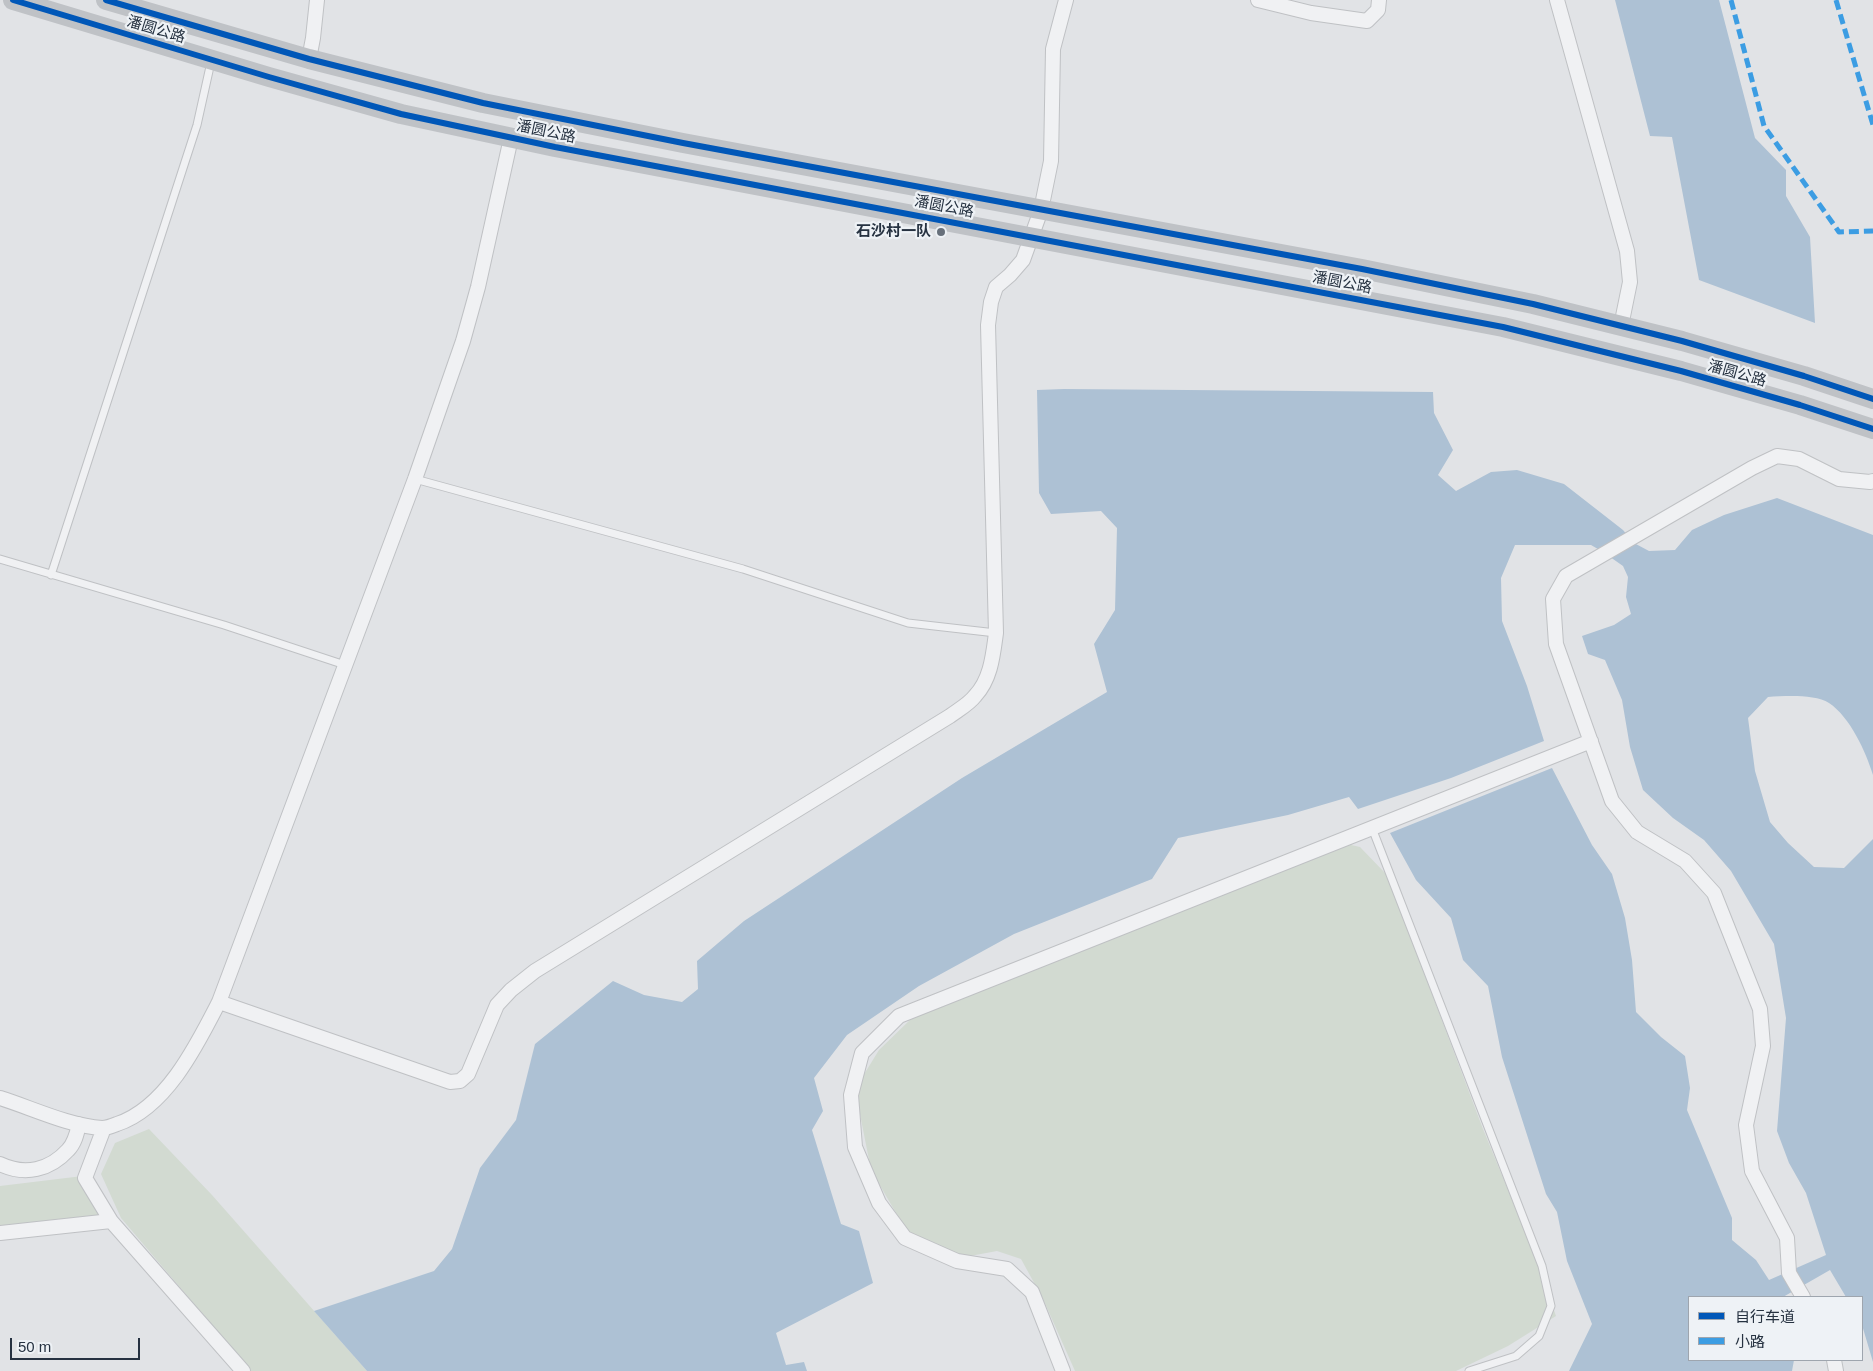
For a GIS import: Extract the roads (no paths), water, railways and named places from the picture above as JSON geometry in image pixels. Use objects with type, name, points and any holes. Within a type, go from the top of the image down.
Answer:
[{"type":"main road","name":"潘圆公路","points":[[13,0],[211,60],[401,114],[555,147],[1503,327],[1681,371],[1800,405],[1873,429]]},
{"type":"main road","name":"潘圆公路","points":[[106,0],[309,58],[483,103],[683,143],[1362,269],[1533,304],[1682,341],[1804,376],[1873,399]]},
{"type":"street","points":[[309,58],[317,0]]},
{"type":"street","points":[[219,1002],[450,1082],[460,1081],[468,1074],[497,1005],[535,971],[950,716],[976,696],[986,680],[993,660],[996,633],[988,325],[991,302],[996,287],[1023,260],[1041,210],[1051,161],[1053,49],[1066,0]]},
{"type":"street","points":[[1258,0],[1310,13],[1367,21],[1378,10],[1379,0]]},
{"type":"street","points":[[1557,0],[1627,251],[1630,282],[1620,326]]},
{"type":"street","points":[[0,1098],[79,1124],[104,1128],[125,1121],[145,1110],[168,1085],[196,1046],[219,1002],[415,479],[463,341],[476,296],[511,138]]},
{"type":"street","points":[[1802,1296],[1789,1273],[1787,1238],[1752,1171],[1746,1125],[1763,1046],[1760,1009],[1714,893],[1684,861],[1637,832],[1612,801],[1556,644],[1552,599],[1566,576],[1752,468],[1777,456],[1799,459],[1839,479],[1870,482],[1873,480]]},
{"type":"street","points":[[1063,1371],[1032,1292],[1007,1269],[957,1261],[905,1238],[879,1203],[855,1147],[851,1094],[862,1053],[899,1016],[1591,741]]},
{"type":"street","points":[[0,1164],[9,1169],[32,1172],[47,1166],[68,1150],[75,1138],[79,1124]]},
{"type":"street","points":[[104,1128],[85,1178],[110,1221],[242,1371]]},
{"type":"street","points":[[0,1233],[110,1221]]},
{"type":"lane","points":[[51,575],[196,125],[211,60]]},
{"type":"lane","points":[[415,479],[743,569],[908,623],[996,633]]},
{"type":"lane","points":[[0,559],[224,624],[345,665]]},
{"type":"lane","points":[[1372,828],[1542,1266],[1551,1306],[1539,1336],[1516,1356],[1469,1371]]},
{"type":"water","points":[[1615,0],[1719,0],[1755,138],[1786,170],[1786,196],[1810,237],[1815,323],[1699,280],[1672,137],[1650,136]]},
{"type":"water","points":[[1037,390],[1433,392],[1434,413],[1453,450],[1438,475],[1456,491],[1491,472],[1517,470],[1564,484],[1623,530],[1634,543],[1649,551],[1675,550],[1692,530],[1724,515],[1777,498],[1873,535],[1873,775],[1862,746],[1844,717],[1837,709],[1823,700],[1800,696],[1768,697],[1748,718],[1755,771],[1770,822],[1788,843],[1814,867],[1844,868],[1873,839],[1873,1362],[1863,1328],[1863,1296],[1845,1296],[1830,1270],[1785,1296],[1688,1296],[1688,1361],[1794,1361],[1792,1371],[1569,1371],[1592,1324],[1567,1261],[1557,1212],[1546,1194],[1502,1057],[1488,986],[1463,960],[1451,918],[1416,880],[1390,833],[1552,768],[1592,845],[1612,874],[1625,918],[1632,960],[1636,1012],[1661,1037],[1685,1056],[1690,1088],[1687,1110],[1732,1218],[1732,1240],[1756,1260],[1769,1280],[1826,1255],[1806,1193],[1789,1163],[1777,1131],[1786,1018],[1774,944],[1731,871],[1704,840],[1673,818],[1643,790],[1630,747],[1622,700],[1605,660],[1588,654],[1582,636],[1614,625],[1631,614],[1626,597],[1628,577],[1623,566],[1591,545],[1515,545],[1501,578],[1502,621],[1527,686],[1544,741],[1451,778],[1358,809],[1349,797],[1288,815],[1178,838],[1152,879],[1014,934],[919,986],[847,1035],[814,1078],[823,1111],[812,1130],[841,1224],[859,1231],[873,1283],[776,1333],[786,1365],[804,1362],[807,1371],[367,1371],[314,1311],[434,1271],[452,1249],[480,1168],[516,1120],[535,1044],[613,981],[644,995],[682,1002],[698,989],[697,961],[744,921],[962,778],[1107,692],[1094,644],[1115,610],[1117,528],[1101,511],[1051,514],[1039,493]]},
{"type":"place","name":"石沙村一队","points":[[941,232]]}]
